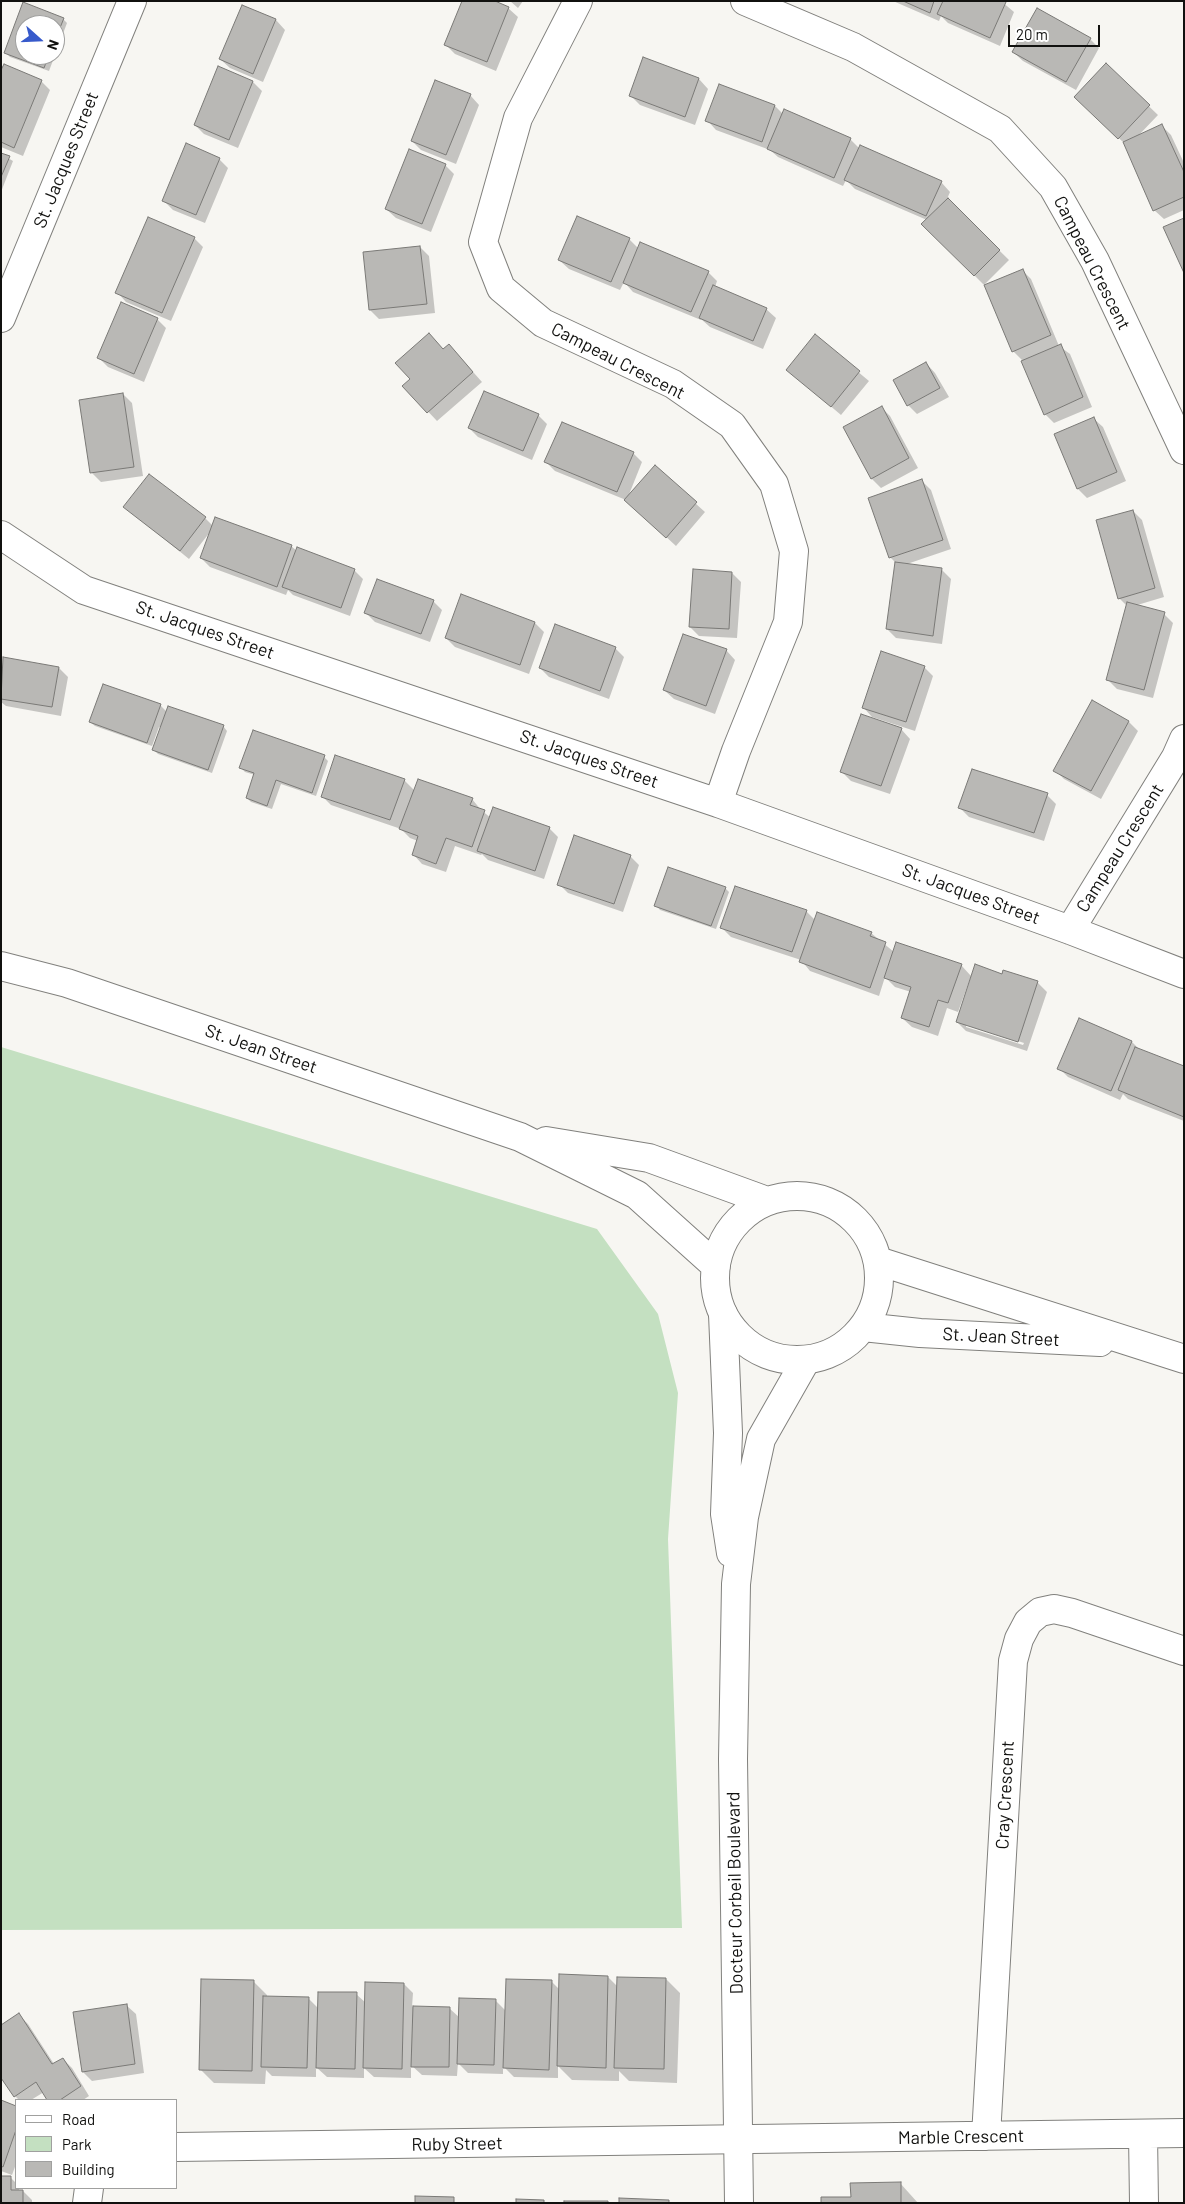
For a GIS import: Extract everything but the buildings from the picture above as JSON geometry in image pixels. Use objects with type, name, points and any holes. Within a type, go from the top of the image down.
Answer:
[{"type":"street","name":"St. Jacques Street","points":[[1,318],[132,1]]},
{"type":"street","name":"Campeau Crescent","points":[[578,1],[518,118],[483,242],[501,288],[543,323],[673,384],[732,425],[774,484],[794,550],[788,622],[736,750],[718,803]]},
{"type":"street","name":"Campeau Crescent","points":[[745,1],[853,47],[1000,129],[1053,187],[1095,261],[1184,450]]},
{"type":"street","name":"St. Jacques Street","points":[[1,535],[84,590],[718,803],[1070,930],[1184,974]]},
{"type":"street","name":"Campeau Crescent","points":[[1070,930],[1176,757],[1184,739]]},
{"type":"street","name":"St. Jean Street","points":[[1,966],[67,983],[520,1136],[637,1196],[716,1266]]},
{"type":"street","name":"St. Jean Street","points":[[520,1136],[649,1158],[767,1201]]},
{"type":"street","points":[[795,1195],[824,1199],[849,1213],[868,1235],[878,1261],[880,1284],[874,1307],[863,1327],[847,1343],[828,1354],[806,1360],[781,1359],[757,1350],[738,1335],[723,1314],[716,1291],[716,1266],[725,1239],[743,1216],[767,1201],[795,1195]]},
{"type":"street","name":"St. Jean Street","points":[[878,1261],[1184,1359]]},
{"type":"street","name":"Docteur Corbeil Boulevard","points":[[723,1314],[728,1433],[725,1514],[736,1584]]},
{"type":"street","name":"St. Jean Street","points":[[863,1327],[920,1333],[1139,1344]]},
{"type":"street","name":"Docteur Corbeil Boulevard","points":[[739,2203],[733,1759],[736,1584],[744,1517],[761,1439],[806,1360]]},
{"type":"street","name":"Cray Crescent","points":[[986,2136],[1012,1661],[1019,1640],[1028,1622],[1040,1612],[1054,1609],[1072,1613],[1184,1651]]},
{"type":"street","name":"Marble Crescent","points":[[738,2141],[1184,2133]]},
{"type":"street","points":[[1143,2134],[1144,2203]]},
{"type":"street","name":"Ruby Street","points":[[178,2147],[738,2141]]},
{"type":"street","points":[[87,2203],[89,2189]]},
{"type":"green space","points":[[1,1047],[597,1229],[658,1314],[678,1393],[668,1539],[682,1928],[1,1930]]}]
